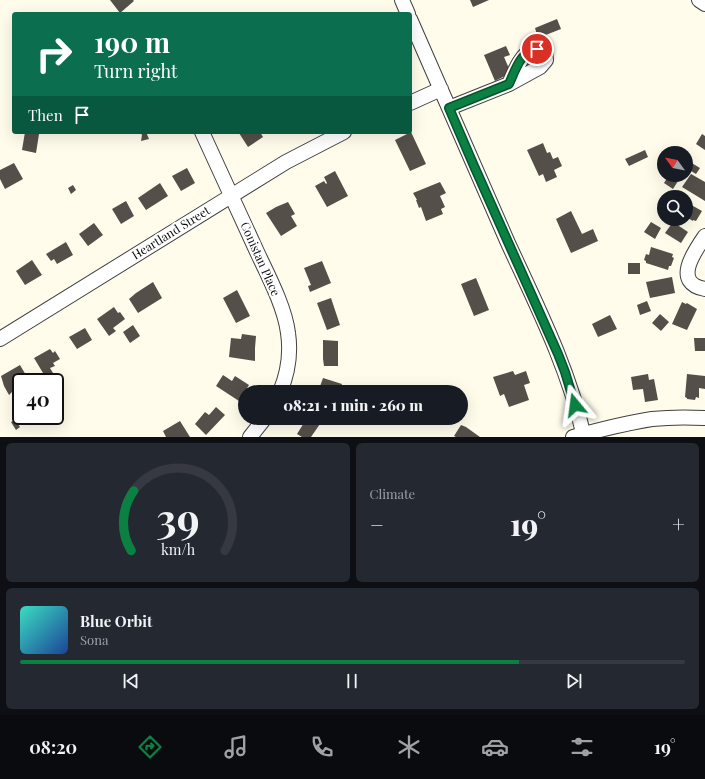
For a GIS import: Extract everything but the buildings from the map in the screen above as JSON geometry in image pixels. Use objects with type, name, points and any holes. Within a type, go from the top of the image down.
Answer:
[{"type":"street","points":[[402,0],[407,12]]},
{"type":"street","points":[[699,0],[705,4]]},
{"type":"street","points":[[412,23],[558,354],[571,390],[580,436],[629,423],[652,419],[686,417],[705,418]]},
{"type":"street","points":[[449,108],[509,84]]},
{"type":"street","points":[[412,101],[441,89]]},
{"type":"street","name":"Conistan Place","points":[[203,134],[282,309],[289,340],[288,362],[283,385]]},
{"type":"street","name":"Heartland Street","points":[[0,338],[286,162],[340,134]]},
{"type":"street","points":[[705,236],[693,255],[687,270],[688,277],[693,284],[705,289]]},
{"type":"street","points":[[250,437],[259,425]]},
{"type":"route","points":[[537,49],[532,50],[523,56],[509,84],[449,108],[558,354],[575,405]]}]
